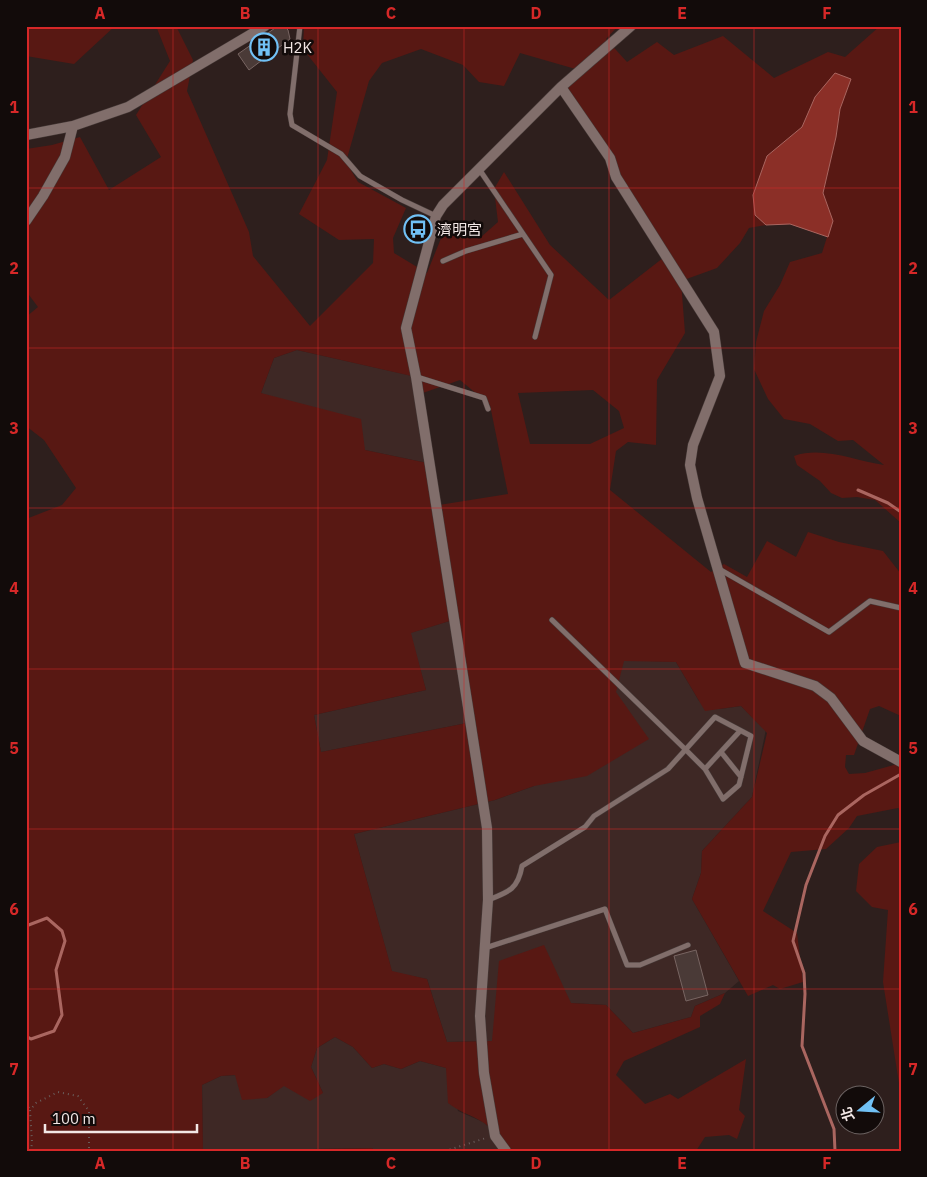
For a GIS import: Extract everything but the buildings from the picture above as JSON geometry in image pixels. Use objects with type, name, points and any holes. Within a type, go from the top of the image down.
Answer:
[{"type":"street","points":[[26,135],[73,126],[128,107],[265,26]]},
{"type":"street","points":[[506,1151],[495,1136],[484,1073],[480,1016],[488,900],[487,828],[416,377],[406,328],[436,216],[443,205],[561,87],[632,26]]},
{"type":"street","points":[[561,87],[610,158],[616,177],[714,332],[720,376],[693,445],[690,466],[697,498],[745,662],[815,686],[832,698],[863,741],[901,762]]},
{"type":"street","points":[[26,221],[65,157],[73,126]]},
{"type":"lane","points":[[300,26],[290,114],[292,124],[341,154],[360,176],[402,200],[436,216]]},
{"type":"lane","points":[[479,169],[551,275],[535,337]]},
{"type":"lane","points":[[443,261],[466,251],[523,234]]},
{"type":"lane","points":[[416,377],[484,398],[488,409]]},
{"type":"lane","points":[[718,568],[829,632],[870,601],[901,608]]},
{"type":"lane","points":[[488,900],[504,894],[519,882],[522,866],[585,827],[594,816],[668,769],[686,750],[715,717],[751,736],[739,785],[723,799],[705,769],[686,750],[552,620]]},
{"type":"lane","points":[[705,769],[740,731]]},
{"type":"lane","points":[[721,752],[741,777]]},
{"type":"lane","points":[[485,948],[605,909],[627,965],[640,965],[688,945]]},
{"type":"path","points":[[30,1110],[36,1103],[58,1092],[78,1096],[89,1111],[89,1151]]},
{"type":"path","points":[[26,1104],[30,1110],[32,1151]]},
{"type":"path","points":[[445,1151],[495,1136]]},
{"type":"shaded area","points":[[26,26],[115,26],[74,64],[26,56]]},
{"type":"shaded area","points":[[156,26],[176,26],[193,60],[187,91],[249,232],[253,256],[310,326],[373,263],[374,239],[339,240],[299,214],[327,160],[337,92],[303,49],[304,26],[618,26],[606,39],[627,62],[657,42],[674,55],[723,36],[774,78],[828,52],[845,57],[880,26],[901,26],[901,523],[875,500],[857,497],[842,498],[831,493],[820,481],[797,465],[794,456],[805,453],[828,453],[884,465],[853,440],[838,441],[810,424],[784,419],[768,399],[754,369],[756,342],[764,311],[780,285],[790,262],[822,253],[832,221],[823,193],[836,137],[840,109],[851,79],[815,97],[802,127],[767,156],[755,215],[766,225],[749,228],[740,243],[717,268],[681,281],[685,333],[657,380],[656,445],[628,442],[616,451],[610,490],[711,572],[724,564],[747,577],[767,541],[796,557],[808,532],[839,542],[883,551],[901,574],[901,716],[879,706],[870,709],[854,755],[846,755],[845,767],[849,774],[865,773],[901,763],[901,810],[898,808],[857,816],[849,828],[826,849],[791,852],[763,911],[797,933],[803,982],[780,989],[773,985],[748,996],[692,899],[701,873],[702,851],[752,797],[767,733],[741,706],[705,711],[676,662],[624,661],[616,692],[649,739],[587,776],[534,786],[495,800],[354,834],[392,971],[427,979],[447,1042],[492,1041],[499,961],[544,945],[571,1003],[606,1005],[633,1033],[691,1017],[695,1006],[725,993],[720,1004],[700,1016],[700,1027],[624,1061],[616,1075],[645,1104],[670,1094],[678,1099],[746,1059],[739,1110],[745,1116],[737,1139],[729,1135],[705,1137],[696,1151],[508,1151],[488,1126],[448,1103],[446,1068],[420,1061],[401,1069],[384,1064],[372,1068],[353,1047],[335,1037],[317,1048],[311,1067],[323,1093],[310,1101],[284,1086],[267,1098],[242,1100],[235,1075],[221,1076],[202,1085],[203,1151],[26,1151],[26,519],[62,505],[76,488],[44,440],[26,426],[26,317],[38,307],[26,291],[26,149],[52,145],[80,137],[109,190],[161,157],[136,115],[170,61]],"holes":[[[421,49],[463,65],[479,82],[504,86],[520,53],[579,70],[565,89],[663,258],[609,300],[550,245],[504,172],[494,189],[498,222],[481,237],[446,226],[427,273],[394,253],[393,238],[406,208],[358,182],[346,162],[369,81],[382,63]],[[297,350],[416,377],[420,394],[460,380],[490,405],[508,494],[439,505],[432,464],[365,450],[361,419],[261,393],[274,358]],[[593,390],[619,411],[624,428],[590,444],[530,444],[518,393]],[[456,619],[472,722],[321,752],[314,715],[426,690],[411,633]]]},
{"type":"shaded area","points":[[835,73],[851,79],[840,109],[836,137],[823,193],[833,221],[828,237],[790,224],[766,225],[755,215],[753,195],[767,156],[802,127],[815,97]]},
{"type":"shaded area","points":[[297,350],[417,377],[432,464],[365,450],[261,393],[274,358]]},
{"type":"shaded area","points":[[456,619],[472,722],[321,752],[314,715],[426,690],[410,633]]},
{"type":"shaded area","points":[[540,619],[624,660],[676,662],[699,701],[720,709],[741,706],[766,729],[752,797],[702,851],[701,873],[692,899],[739,981],[725,993],[695,1006],[691,1017],[633,1033],[606,1005],[571,1003],[500,961],[493,1041],[447,1042],[427,979],[392,972],[354,834],[495,800],[534,786]]},
{"type":"shaded area","points":[[901,842],[901,1096],[883,982],[888,910],[872,907],[856,891],[859,864],[877,847]]},
{"type":"shaded area","points":[[335,1037],[353,1047],[372,1068],[384,1064],[401,1069],[420,1061],[446,1068],[458,1111],[483,1122],[498,1135],[508,1151],[375,1151],[372,1148],[203,1151],[202,1085],[221,1076],[236,1075],[267,1098],[284,1085],[323,1093],[311,1067],[317,1048]]},
{"type":"shaded area","points":[[372,1148],[375,1151],[219,1151]]},
{"type":"waterway","points":[[858,490],[888,503],[901,512]]},
{"type":"waterway","points":[[835,1151],[834,1129],[802,1046],[805,994],[804,973],[793,941],[806,885],[825,836],[838,815],[864,795],[901,774]]},
{"type":"waterway","points":[[26,926],[47,918],[62,931],[65,941],[56,970],[62,1015],[54,1031],[31,1039],[26,1036]]},
{"type":"place","name":"H2K","points":[[264,47]]},
{"type":"place","name":"濟明宮","points":[[418,229]]}]
